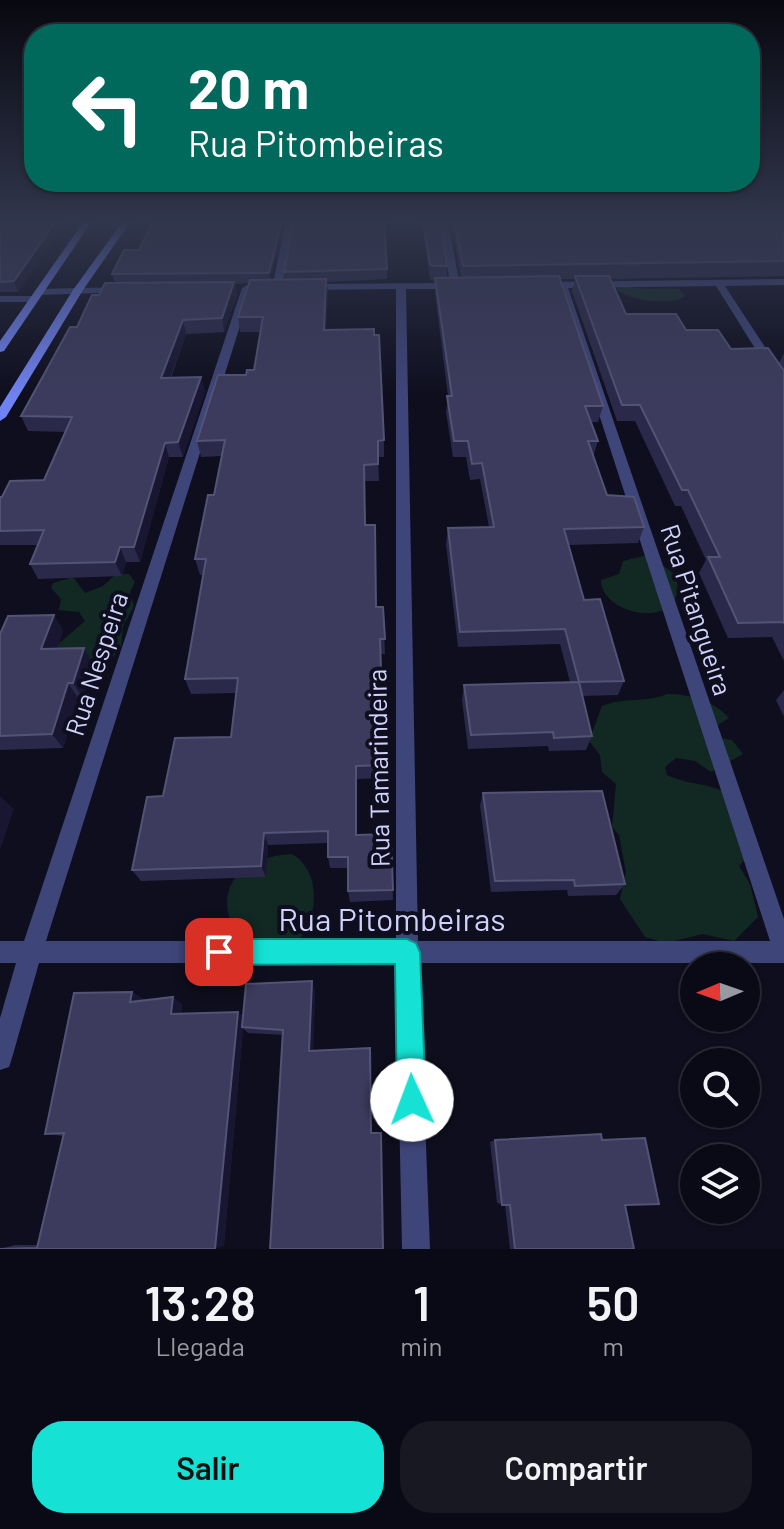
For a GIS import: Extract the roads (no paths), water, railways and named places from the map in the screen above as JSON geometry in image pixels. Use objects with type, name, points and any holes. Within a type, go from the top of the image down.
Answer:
[{"type":"main road","points":[[0,349],[48,279]]},
{"type":"main road","points":[[0,417],[86,279]]},
{"type":"street","points":[[279,279],[277,288],[470,286]]},
{"type":"street","points":[[454,279],[455,286]]},
{"type":"street","points":[[531,285],[784,282]]},
{"type":"street","points":[[719,283],[784,385]]},
{"type":"street","name":"Rua Pitangueira","points":[[562,285],[784,951]]},
{"type":"street","name":"Rua Tamarindeira","points":[[401,287],[407,952],[416,1249]]},
{"type":"street","name":"Rua Nespeira","points":[[0,1058],[239,288],[277,288]]},
{"type":"street","points":[[0,299],[78,290],[140,290]]},
{"type":"street","name":"Rua Pitombeiras","points":[[0,952],[784,951]]}]
